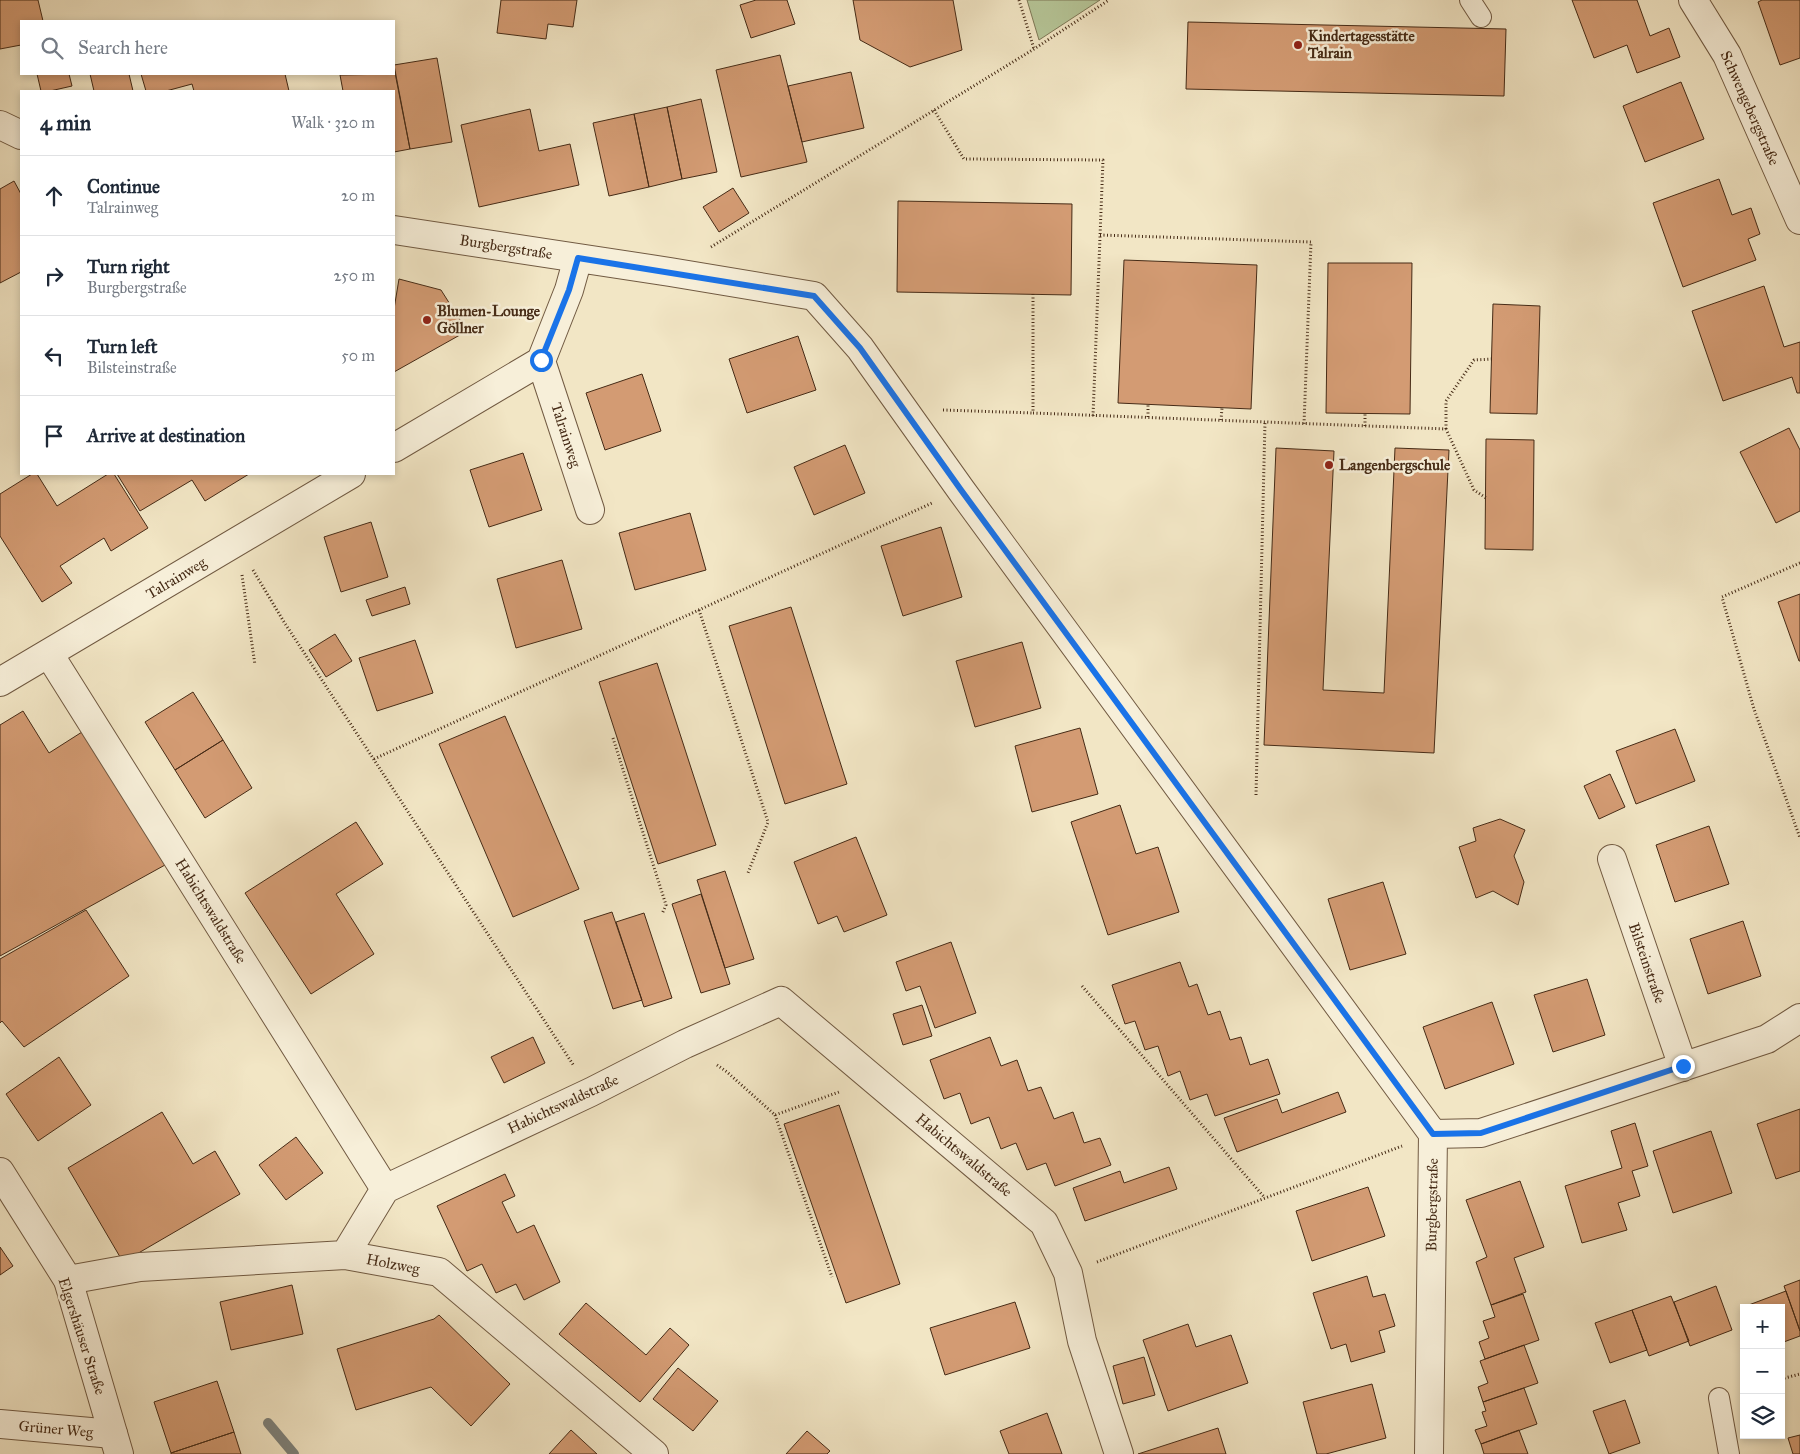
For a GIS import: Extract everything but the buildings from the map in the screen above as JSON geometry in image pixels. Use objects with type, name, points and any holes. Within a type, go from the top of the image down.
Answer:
[{"type":"street","name":"Schwengebergstraße","points":[[1693,0],[1727,54],[1800,220]]},
{"type":"street","points":[[0,125],[20,135]]},
{"type":"street","name":"Burgbergstraße","points":[[395,230],[814,296],[860,348],[961,490],[1433,1134],[1429,1454]]},
{"type":"street","points":[[395,447],[541,360],[569,290],[578,258]]},
{"type":"street","name":"Talrainweg","points":[[541,360],[590,510]]},
{"type":"street","name":"Talrainweg","points":[[0,682],[349,475]]},
{"type":"street","name":"Habichtswaldstraße","points":[[49,654],[385,1189],[591,1092],[685,1044],[781,1001],[1044,1222],[1068,1273],[1082,1341],[1119,1454]]},
{"type":"street","name":"Bilsteinstraße","points":[[1612,859],[1683,1066]]},
{"type":"street","points":[[1433,1134],[1481,1133],[1767,1039],[1800,1018]]},
{"type":"street","name":"Elgershäuser Straße","points":[[0,1172],[68,1280],[116,1444]]},
{"type":"street","points":[[345,1255],[385,1189]]},
{"type":"street","name":"Holzweg","points":[[68,1280],[140,1267],[345,1255],[438,1272],[654,1454]]},
{"type":"street","name":"Grüner Weg","points":[[0,1424],[116,1444]]},
{"type":"lane","points":[[1470,0],[1482,17]]},
{"type":"lane","points":[[1719,1398],[1729,1454]]},
{"type":"path","points":[[1019,0],[1034,49]]},
{"type":"path","points":[[670,272],[1034,49],[1109,0]]},
{"type":"path","points":[[934,110],[964,158],[1103,160],[1093,416]]},
{"type":"path","points":[[1100,235],[1311,242],[1304,424]]},
{"type":"path","points":[[1033,294],[1033,413]]},
{"type":"path","points":[[1486,498],[1474,490],[1446,429],[1446,401],[1474,360],[1492,360]]},
{"type":"path","points":[[1148,404],[1148,417]]},
{"type":"path","points":[[903,408],[1446,429]]},
{"type":"path","points":[[1222,408],[1222,420]]},
{"type":"path","points":[[1365,413],[1365,426]]},
{"type":"path","points":[[1256,795],[1265,422]]},
{"type":"path","points":[[374,759],[961,490]]},
{"type":"path","points":[[237,542],[255,665]]},
{"type":"path","points":[[237,542],[284,622],[591,1092]]},
{"type":"path","points":[[1800,563],[1722,597],[1754,709],[1800,838]]},
{"type":"path","points":[[699,610],[768,822],[748,873]]},
{"type":"path","points":[[612,738],[666,905],[662,914]]},
{"type":"path","points":[[1082,986],[1265,1198]]},
{"type":"path","points":[[685,1044],[727,1072],[775,1115],[832,1277]]},
{"type":"path","points":[[775,1115],[875,1080]]},
{"type":"path","points":[[1068,1273],[1433,1134]]},
{"type":"path","points":[[1785,1378],[1800,1374]]},
{"type":"green space","points":[[1027,0],[1100,0],[1039,40]]},
{"type":"waterway","points":[[268,1423],[294,1454]]},
{"type":"place","name":"Kindertagesstätte Talrain","points":[[1298,45]]},
{"type":"place","name":"Blumen-Lounge Göllner","points":[[427,320]]},
{"type":"place","name":"Langenbergschule","points":[[1329,465]]},
{"type":"route","points":[[541,360],[569,290],[578,258],[814,296],[860,348],[961,490],[1433,1134],[1481,1133],[1683,1066]]}]
